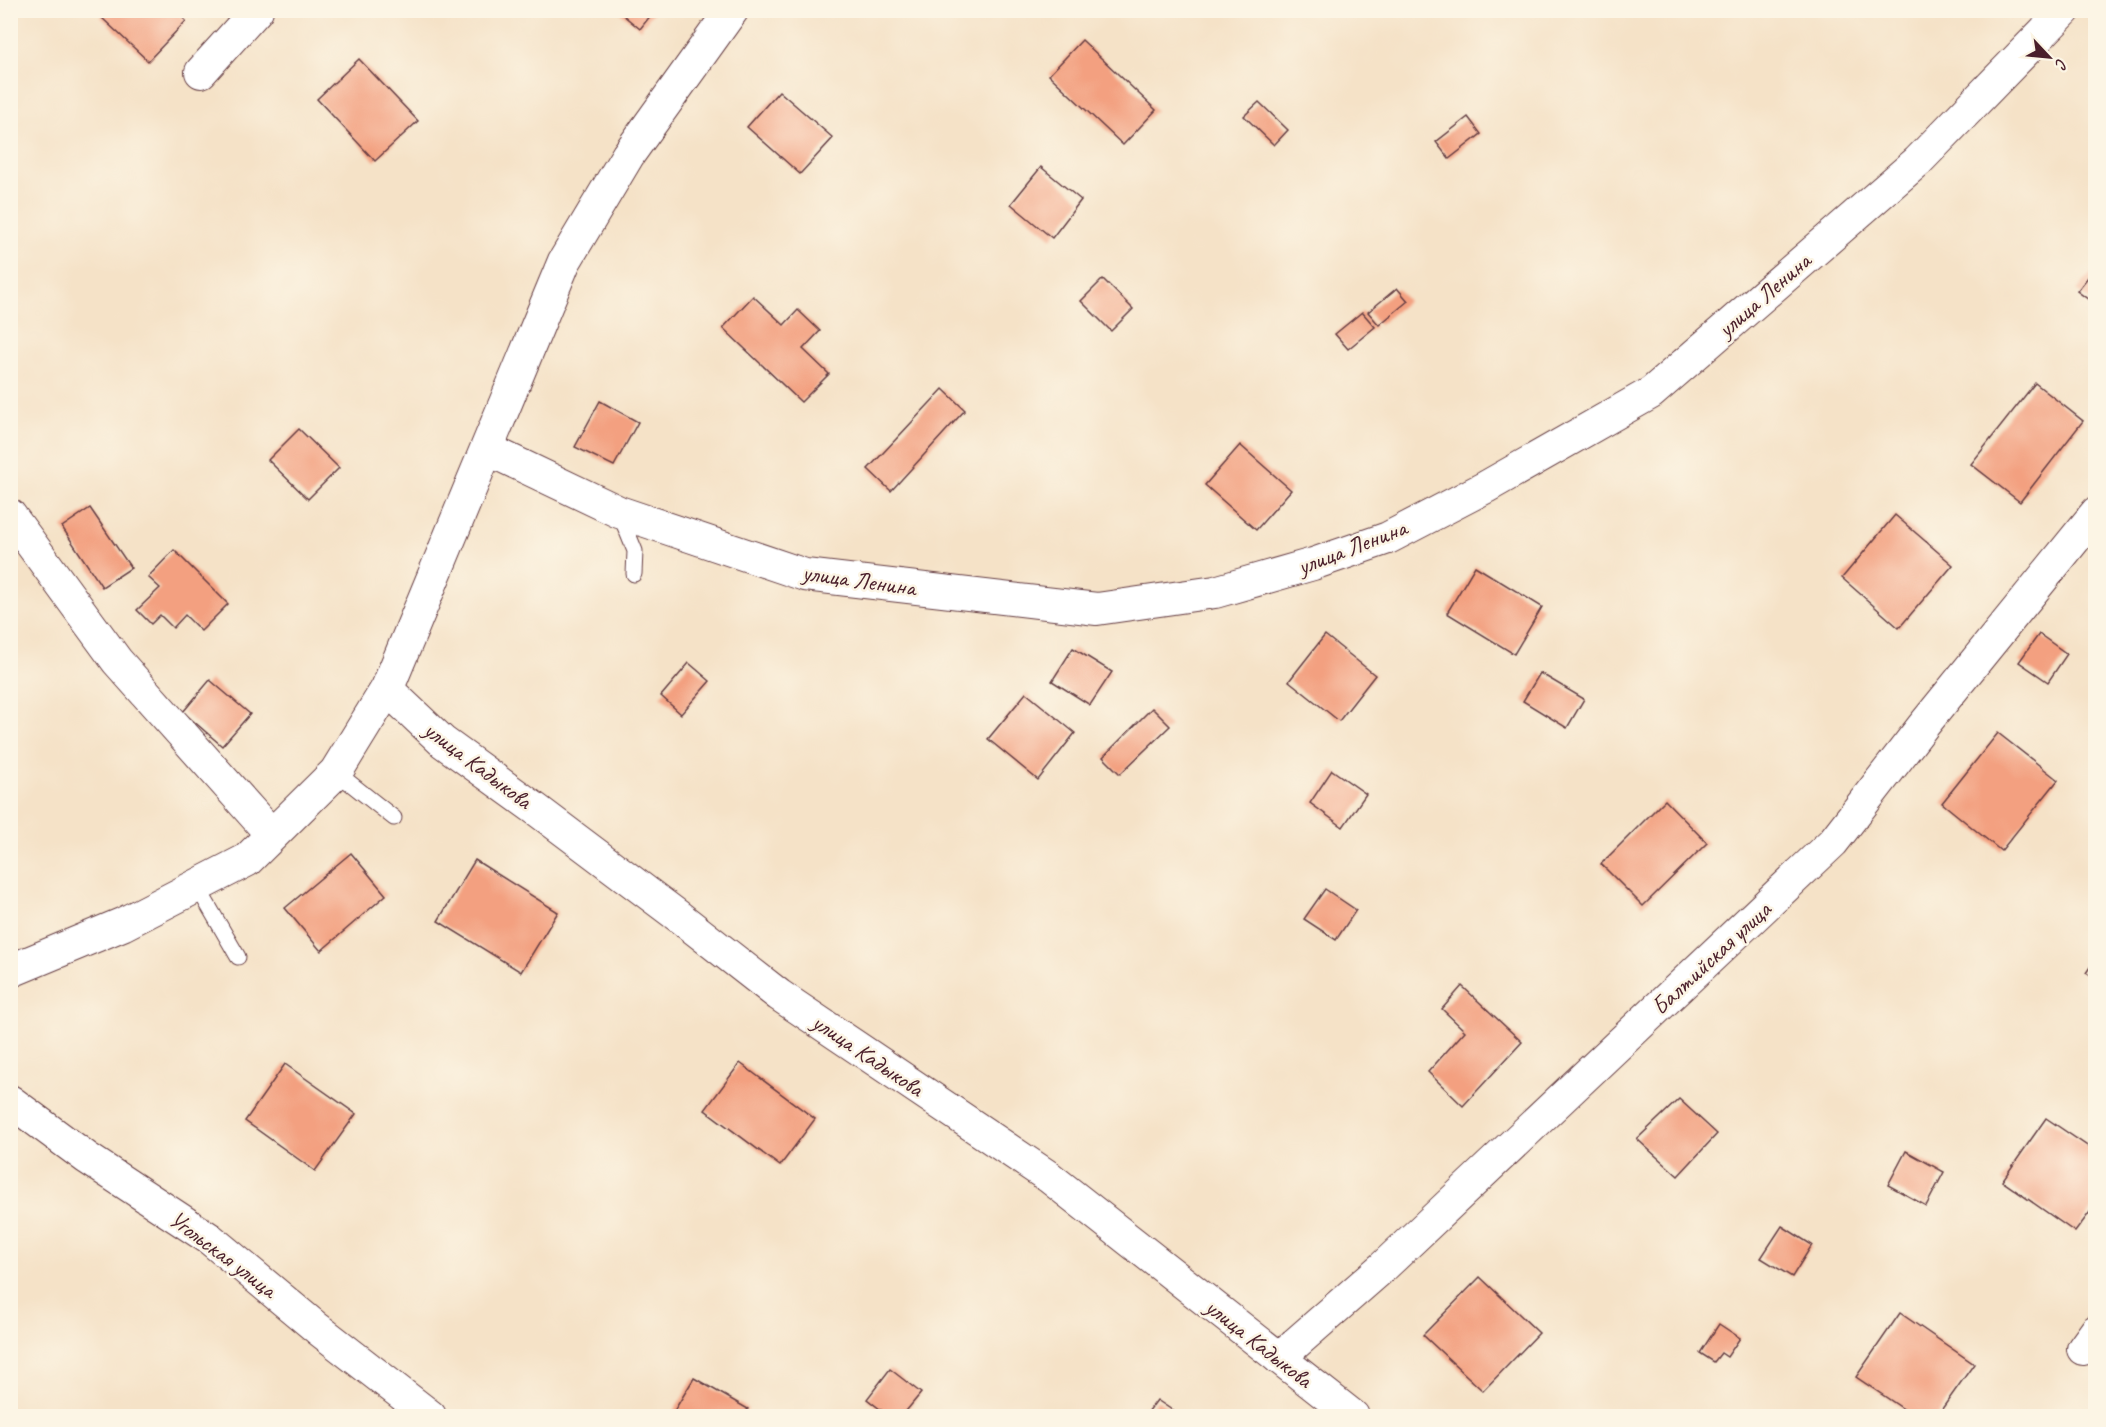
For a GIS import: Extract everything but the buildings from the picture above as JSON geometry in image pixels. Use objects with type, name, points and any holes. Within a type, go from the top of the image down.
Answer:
[{"type":"street","points":[[201,72],[257,10]]},
{"type":"street","points":[[10,971],[123,924],[247,860],[336,772],[387,689],[564,262],[628,155],[732,10]]},
{"type":"street","name":"улица Ленина","points":[[487,449],[619,512],[805,575],[1097,609],[1215,592],[1324,560],[1388,538],[1486,487],[1651,393],[1918,161],[2065,10]]},
{"type":"street","name":"Балтийская улица","points":[[1279,1358],[1392,1259],[1833,842],[1923,726],[2096,513]]},
{"type":"street","points":[[10,515],[117,661],[272,835]]},
{"type":"street","name":"улица Кадыкова","points":[[387,689],[442,742],[537,810],[779,995],[1049,1177],[1353,1416]]},
{"type":"street","name":"Угольская улица","points":[[10,1101],[87,1158],[210,1239],[318,1329],[430,1416]]},
{"type":"lane","points":[[619,512],[635,551],[634,574]]},
{"type":"lane","points":[[336,772],[394,818]]},
{"type":"lane","points":[[197,886],[238,957]]}]
